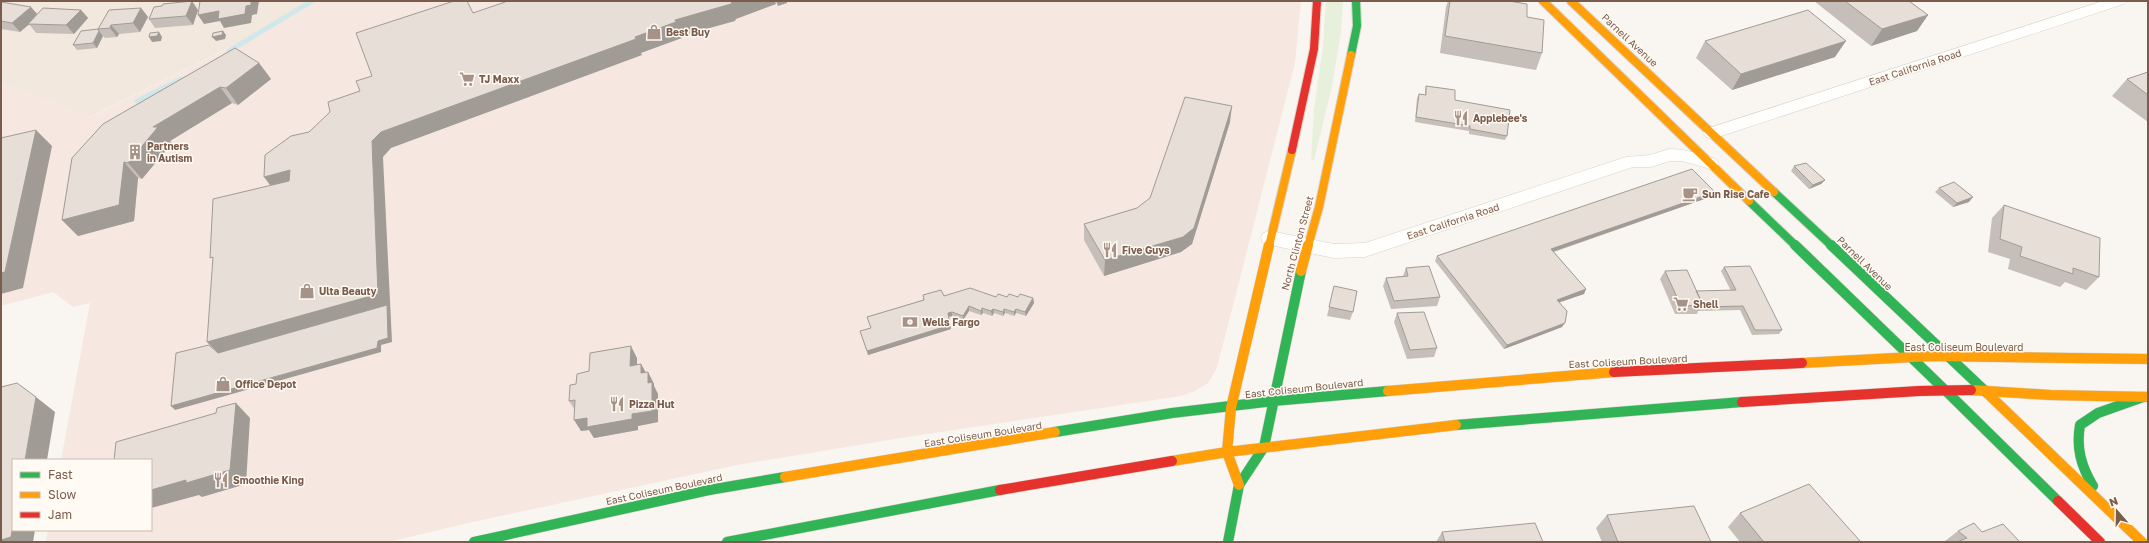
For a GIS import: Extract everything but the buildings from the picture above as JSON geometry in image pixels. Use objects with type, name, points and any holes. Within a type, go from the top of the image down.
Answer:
[{"type":"main road","points":[[1239,485],[1227,452],[1231,408],[1270,238],[1284,191],[1308,81],[1314,49],[1317,1]]},
{"type":"main road","name":"North Clinton Street","points":[[1228,542],[1239,485],[1264,447],[1306,246],[1319,207],[1347,77],[1357,26],[1356,1]]},
{"type":"main road","points":[[1543,1],[2100,542]]},
{"type":"main road","name":"Parnell Avenue","points":[[1571,1],[1986,392],[2142,542]]},
{"type":"main road","name":"East Coliseum Boulevard","points":[[474,542],[709,490],[1172,413],[1231,408],[1273,401],[1592,373],[1911,357],[1948,356],[2148,359]]},
{"type":"main road","points":[[728,542],[777,531],[1069,478],[1227,452],[1423,428],[1553,416],[1761,401],[1946,391],[2050,396],[2146,397]]},
{"type":"main road","points":[[2110,512],[2081,468],[2076,446],[2080,425],[2098,413],[2146,397]]},
{"type":"street","name":"East California Road","points":[[1712,133],[2119,1]]},
{"type":"street","name":"East California Road","points":[[1632,161],[1641,152],[1684,138]]},
{"type":"street","name":"East California Road","points":[[1270,238],[1334,251],[1365,250],[1632,161],[1651,161],[1669,155],[1682,155],[1710,163]]},
{"type":"shaded area","points":[[1,1],[322,1],[90,117],[1,83]]},
{"type":"shaded area","points":[[322,1],[1301,1],[1295,63],[1216,370],[1208,383],[1195,391],[1181,396],[907,437],[737,465],[464,524],[388,542],[46,542],[48,531],[152,531],[152,459],[61,459],[90,303],[73,307],[53,292],[1,306],[1,83],[91,117]]},
{"type":"green space","points":[[1326,1],[1343,1],[1341,32],[1332,86],[1314,160],[1311,160],[1314,110],[1323,46]]},
{"type":"waterway","points":[[229,51],[312,1]]},
{"type":"waterway","points":[[137,101],[181,79]]},
{"type":"traffic: fast","points":[[1351,55],[1357,26],[1356,1]]},
{"type":"traffic: fast","points":[[1774,192],[1986,392]]},
{"type":"traffic: fast","points":[[1749,201],[1946,391]]},
{"type":"traffic: fast","points":[[1228,542],[1239,485],[1264,447],[1301,271]]},
{"type":"traffic: fast","points":[[1055,432],[1172,413],[1273,401],[1388,391]]},
{"type":"traffic: fast","points":[[1946,391],[2058,501]]},
{"type":"traffic: fast","points":[[2093,486],[2084,471],[2079,457],[2078,442],[2080,425],[2098,413],[2143,397]]},
{"type":"traffic: fast","points":[[1456,425],[1742,402]]},
{"type":"traffic: fast","points":[[474,542],[709,490],[785,477]]},
{"type":"traffic: fast","points":[[727,542],[1000,490]]},
{"type":"traffic: slow","points":[[1543,1],[1749,201]]},
{"type":"traffic: slow","points":[[1571,1],[1774,192]]},
{"type":"traffic: slow","points":[[1301,271],[1319,207],[1351,55]]},
{"type":"traffic: slow","points":[[1239,485],[1227,452],[1231,408],[1292,150]]},
{"type":"traffic: slow","points":[[1802,363],[1932,356],[2148,359]]},
{"type":"traffic: slow","points":[[1388,391],[1614,372]]},
{"type":"traffic: slow","points":[[1971,390],[2050,395],[2148,397]]},
{"type":"traffic: slow","points":[[1986,392],[2142,542]]},
{"type":"traffic: slow","points":[[1172,461],[1227,452],[1456,425]]},
{"type":"traffic: slow","points":[[785,477],[1055,432]]},
{"type":"traffic: jam","points":[[1292,150],[1314,49],[1317,1]]},
{"type":"traffic: jam","points":[[1614,372],[1802,363]]},
{"type":"traffic: jam","points":[[1742,402],[1919,391],[1971,390]]},
{"type":"traffic: jam","points":[[1000,490],[1172,461]]},
{"type":"traffic: jam","points":[[2058,501],[2100,542]]},
{"type":"place","name":"Best Buy","points":[[654,32]]},
{"type":"place","name":"TJ Maxx","points":[[467,79]]},
{"type":"place","name":"Applebee's","points":[[1461,118]]},
{"type":"place","name":"Partners in Autism","points":[[135,152]]},
{"type":"place","name":"Sun Rise Cafe","points":[[1690,194]]},
{"type":"place","name":"Five Guys","points":[[1110,250]]},
{"type":"place","name":"Ulta Beauty","points":[[307,291]]},
{"type":"place","name":"Shell","points":[[1681,304]]},
{"type":"place","name":"Wells Fargo","points":[[910,322]]},
{"type":"place","name":"Office Depot","points":[[223,384]]},
{"type":"place","name":"Pizza Hut","points":[[617,404]]},
{"type":"place","name":"Smoothie King","points":[[221,480]]}]
